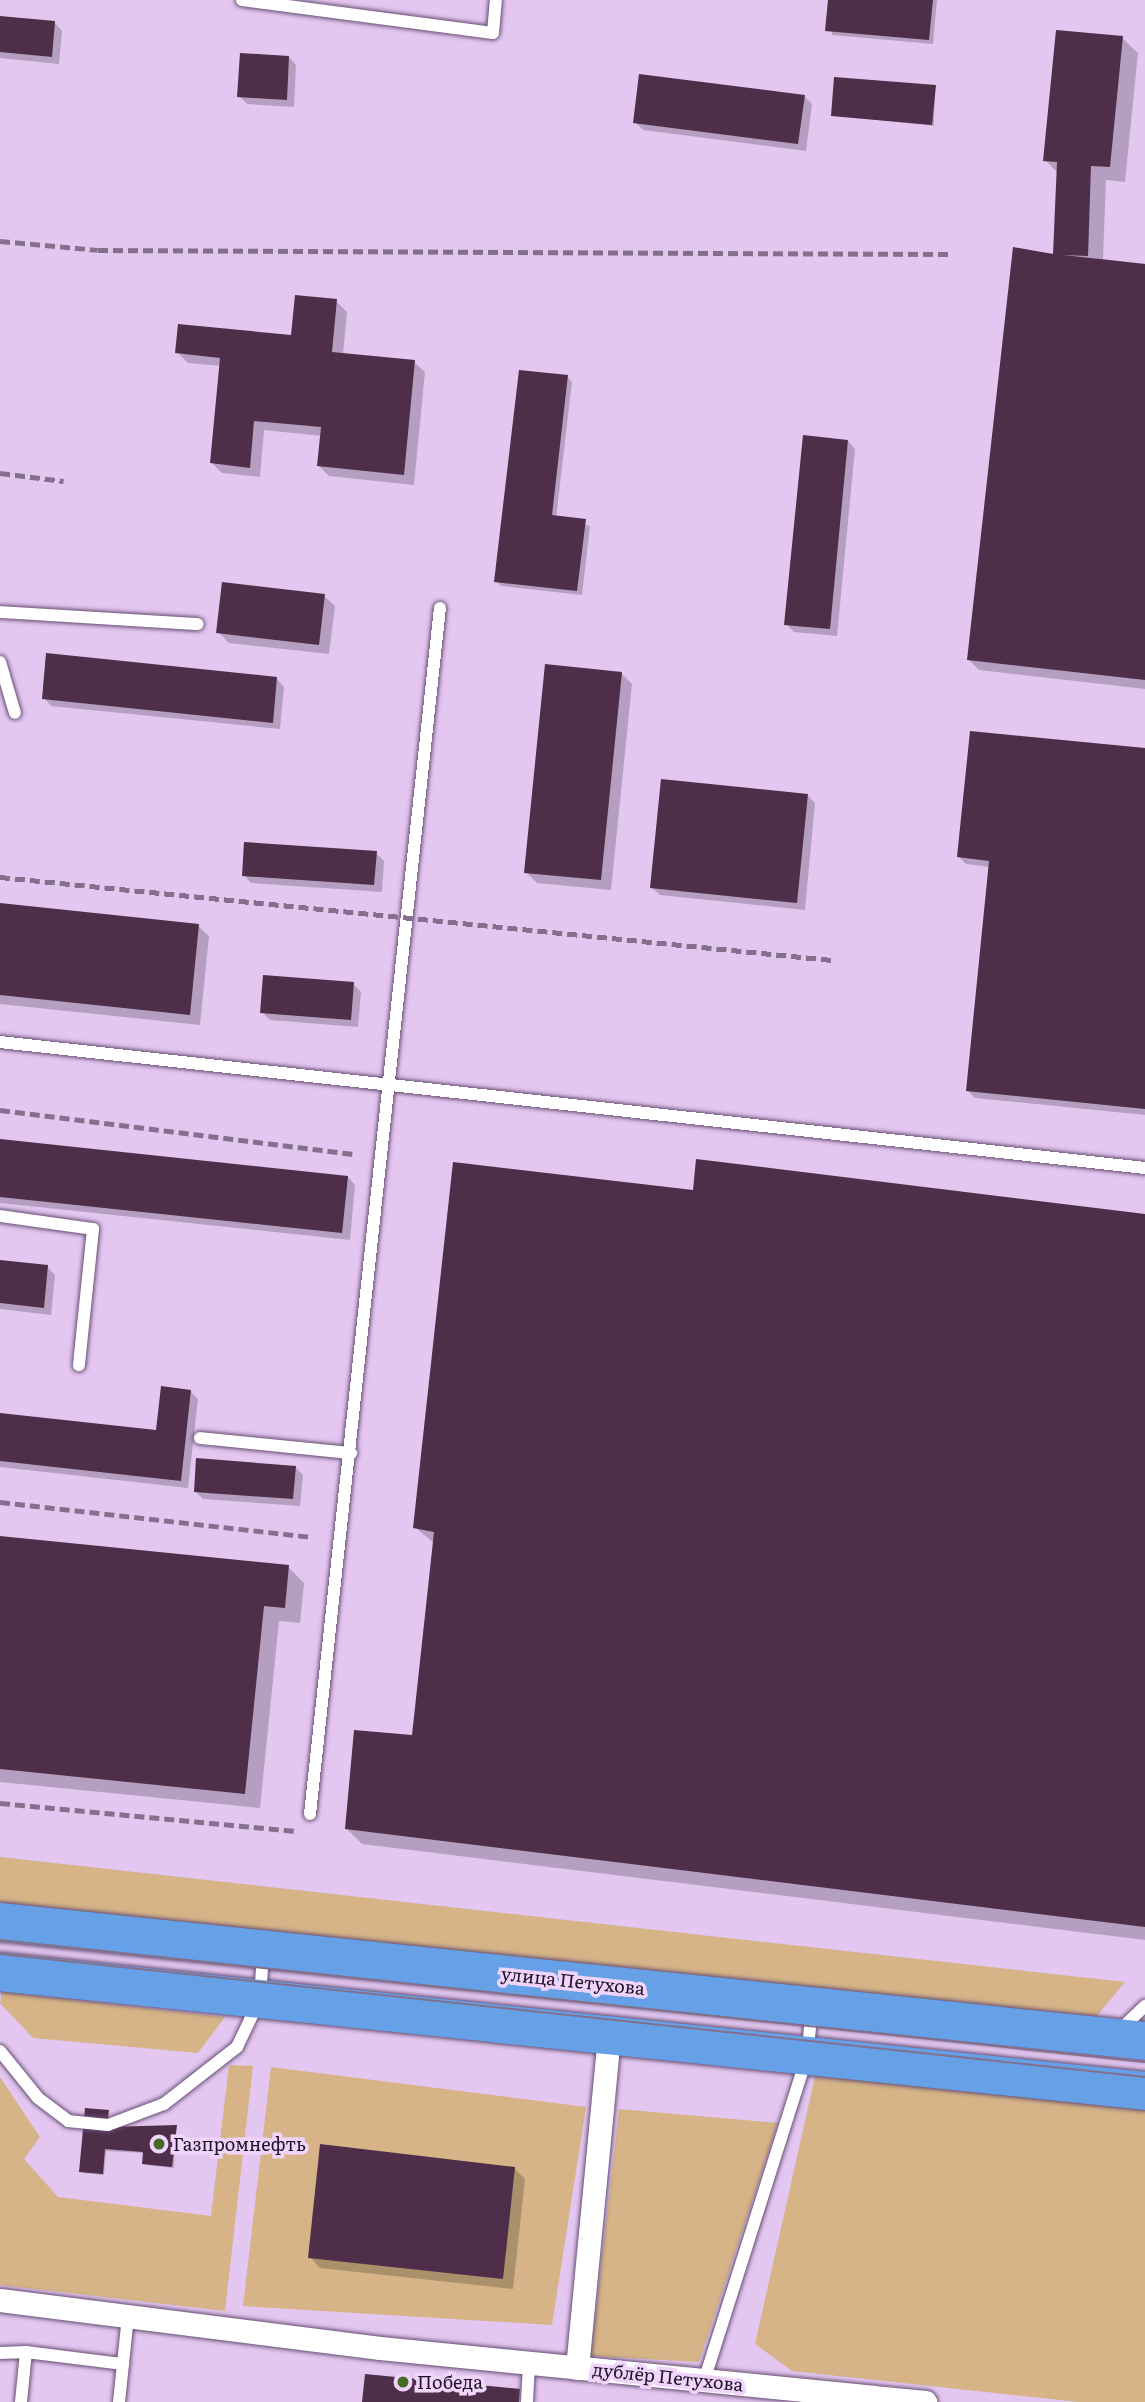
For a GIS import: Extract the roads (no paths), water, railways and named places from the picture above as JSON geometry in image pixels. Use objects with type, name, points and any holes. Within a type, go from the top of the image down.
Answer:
[{"type":"highway","name":"улица Петухова","points":[[0,1922],[1129,2040]]},
{"type":"highway","points":[[0,1972],[1145,2091]]},
{"type":"street","name":"дублёр Петухова","points":[[609,2035],[578,2368],[914,2402]]},
{"type":"street","points":[[0,2300],[578,2368]]},
{"type":"lane","points":[[242,0],[493,33],[496,0]]},
{"type":"lane","points":[[310,1814],[393,1085],[440,608]]},
{"type":"lane","points":[[0,612],[198,625]]},
{"type":"lane","points":[[0,662],[15,713]]},
{"type":"lane","points":[[0,1042],[1145,1168]]},
{"type":"lane","points":[[0,1216],[93,1229],[79,1365]]},
{"type":"lane","points":[[200,1438],[351,1453]]},
{"type":"lane","points":[[0,2051],[38,2098],[68,2122],[108,2125],[164,2104],[237,2047],[260,1999],[263,1949]]},
{"type":"lane","points":[[1129,2040],[1145,2006]]},
{"type":"lane","points":[[704,2381],[807,2056],[812,2007]]},
{"type":"lane","points":[[118,2402],[128,2317]]},
{"type":"lane","points":[[0,2353],[26,2352],[123,2364]]},
{"type":"lane","points":[[20,2402],[26,2352]]},
{"type":"lane","points":[[527,2402],[529,2363]]},
{"type":"tram line","points":[[0,1940],[1145,2062]]},
{"type":"tram line","points":[[0,1954],[1145,2077]]},
{"type":"railway","points":[[0,241],[98,250],[948,254]]},
{"type":"railway","points":[[0,473],[64,481]]},
{"type":"railway","points":[[0,877],[831,960]]},
{"type":"railway","points":[[0,1110],[353,1154]]},
{"type":"railway","points":[[0,1502],[313,1537]]},
{"type":"railway","points":[[0,1803],[296,1831]]},
{"type":"place","name":"Газпромнефть","points":[[159,2144]]},
{"type":"place","name":"Победа","points":[[403,2382]]}]
